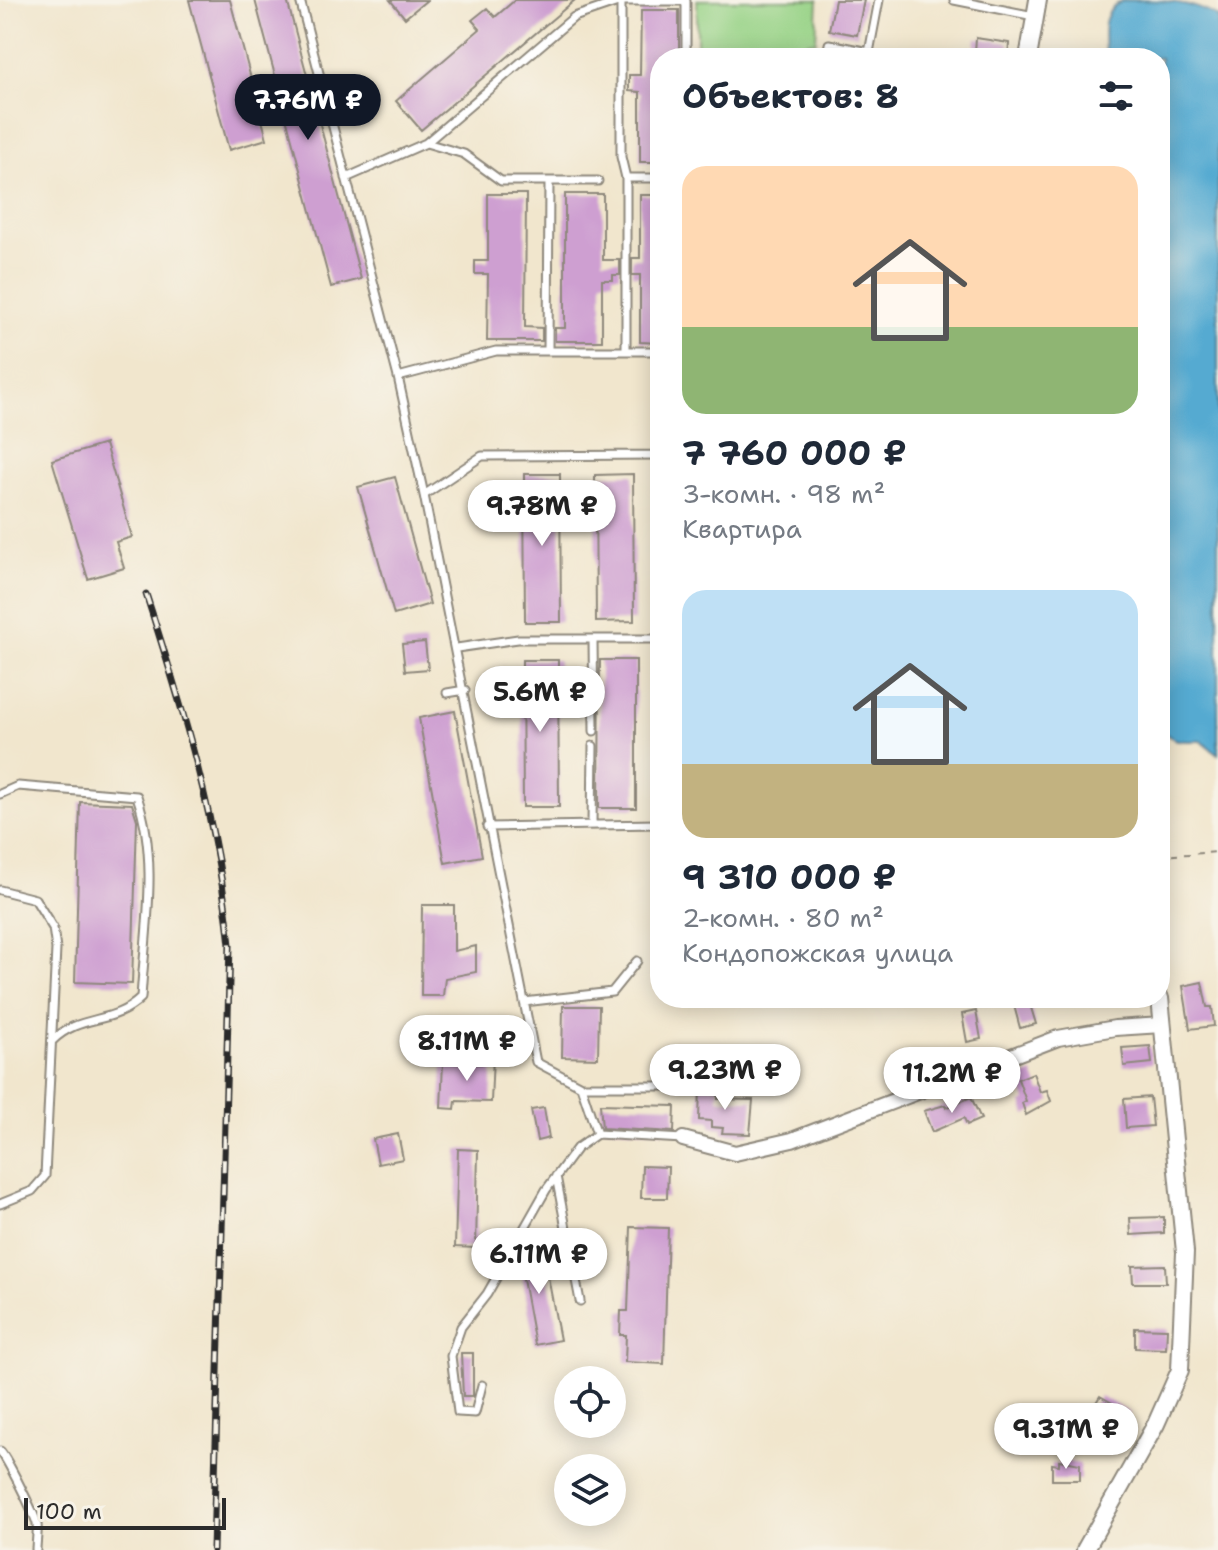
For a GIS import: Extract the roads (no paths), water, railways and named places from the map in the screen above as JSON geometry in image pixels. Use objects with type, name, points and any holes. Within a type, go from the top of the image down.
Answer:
[{"type":"street","points":[[1030,48],[1036,8]]},
{"type":"street","points":[[1085,1550],[1156,1424],[1180,1370],[1185,1252],[1161,1008]]},
{"type":"street","points":[[683,1139],[735,1153],[792,1140],[1058,1038],[1115,1028],[1162,1025]]},
{"type":"lane","points":[[300,0],[398,377],[457,648],[487,827],[536,1062],[581,1086],[682,1086]]},
{"type":"lane","points":[[869,48],[879,0]]},
{"type":"lane","points":[[954,0],[1036,8]]},
{"type":"lane","points":[[346,178],[426,143],[574,17],[621,1],[686,1],[686,48]]},
{"type":"lane","points":[[621,1],[621,157],[626,178],[626,351]]},
{"type":"lane","points":[[426,143],[464,154],[501,181],[598,181]]},
{"type":"lane","points":[[626,178],[650,178]]},
{"type":"lane","points":[[548,351],[549,181]]},
{"type":"lane","points":[[398,377],[496,351],[650,351]]},
{"type":"lane","points":[[424,495],[482,456],[650,455]]},
{"type":"lane","points":[[457,648],[518,639],[650,639]]},
{"type":"lane","points":[[593,639],[594,731]]},
{"type":"lane","points":[[447,693],[465,690]]},
{"type":"lane","points":[[592,824],[593,746]]},
{"type":"lane","points":[[0,794],[18,786],[137,796],[148,829],[150,859],[141,998],[114,1018],[77,1022],[52,1041]]},
{"type":"lane","points":[[487,827],[650,824]]},
{"type":"lane","points":[[0,890],[35,899],[53,928],[56,949],[45,1176],[32,1191],[0,1204]]},
{"type":"lane","points":[[524,1002],[612,992],[637,961]]},
{"type":"lane","points":[[581,1086],[597,1134]]},
{"type":"lane","points":[[482,1385],[475,1413],[458,1412],[451,1356],[461,1327],[487,1294],[556,1176],[577,1148],[597,1134],[683,1139]]},
{"type":"lane","points":[[556,1176],[580,1301]]},
{"type":"lane","points":[[0,1451],[10,1461],[20,1492],[37,1521],[36,1550]]},
{"type":"water","points":[[1124,0],[1161,1],[1196,7],[1218,17],[1218,754],[1201,741],[1170,737],[1170,48],[1105,48],[1105,24],[1116,5]]},
{"type":"railway","points":[[146,594],[186,723],[208,811],[230,945],[213,1550]]}]
